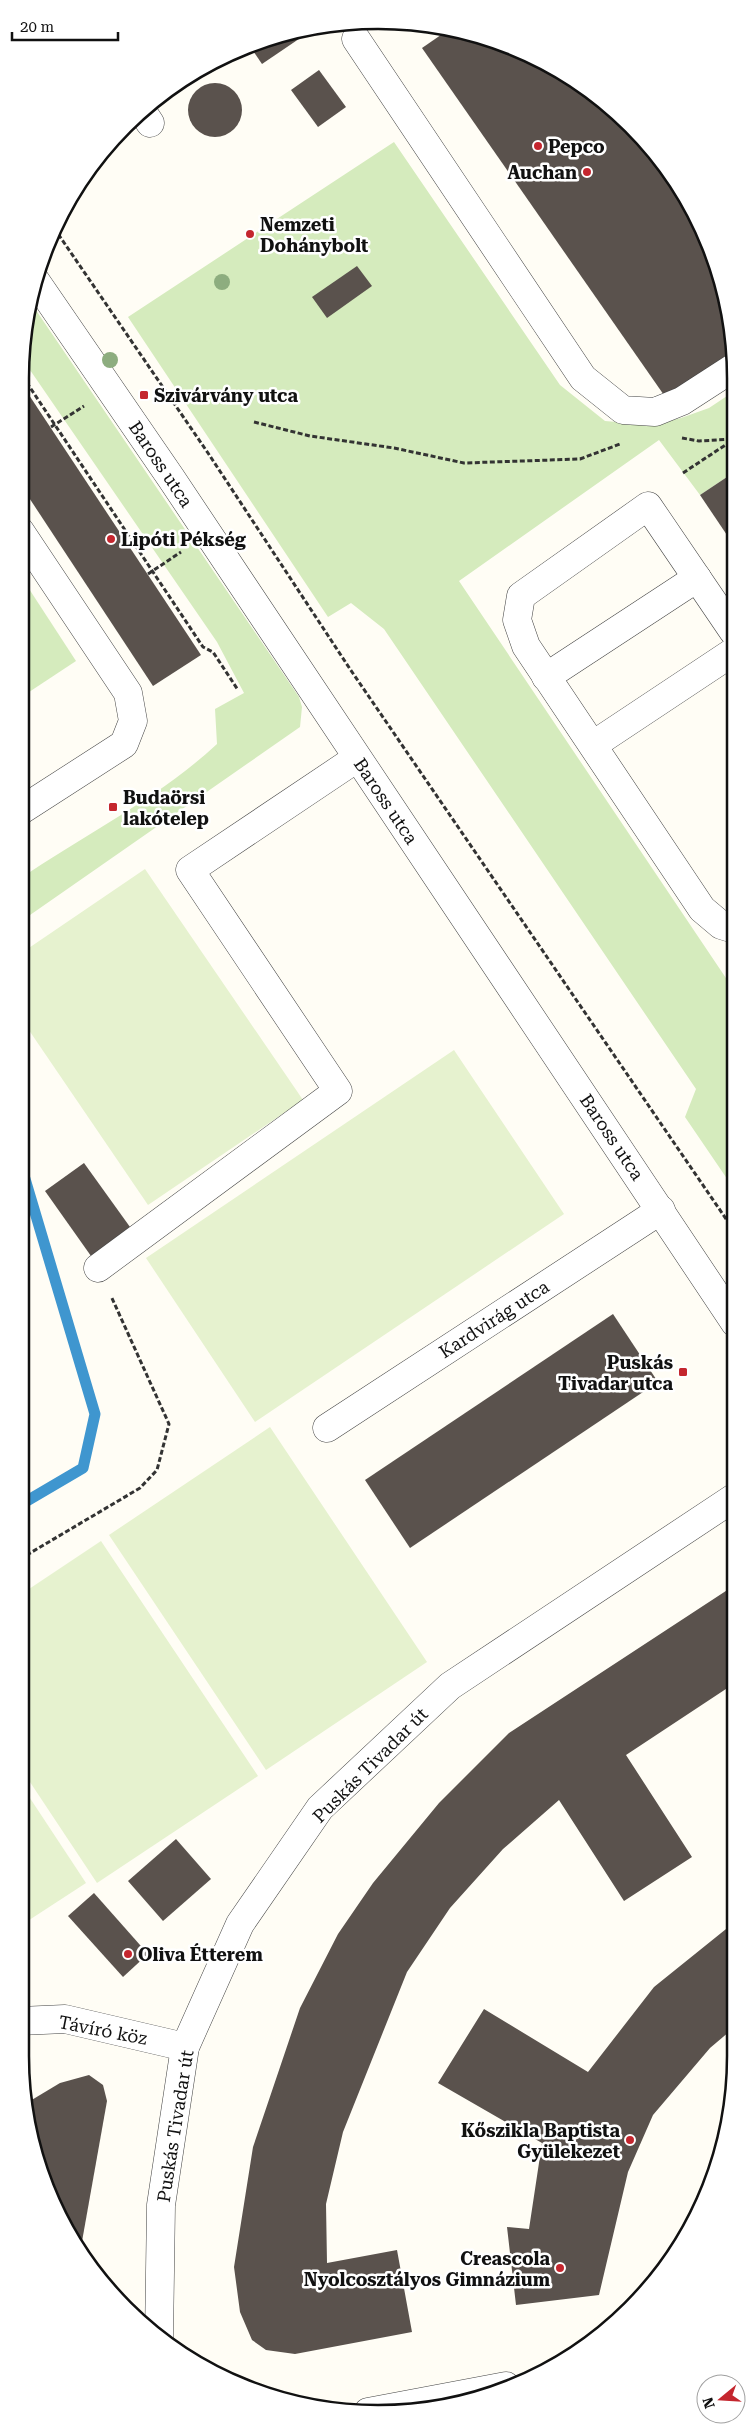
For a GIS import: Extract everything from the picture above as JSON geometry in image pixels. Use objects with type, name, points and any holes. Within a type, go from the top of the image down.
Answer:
[{"type":"street","points":[[356,39],[583,378],[623,410],[655,412],[682,401],[727,372]]},
{"type":"street","name":"Baross utca","points":[[41,288],[187,502],[727,1311]]},
{"type":"street","points":[[727,622],[648,506],[521,596],[517,620],[526,646],[702,909],[721,925],[727,927]]},
{"type":"street","points":[[29,544],[128,693],[133,721],[124,744],[29,805]]},
{"type":"street","points":[[546,676],[697,578]]},
{"type":"street","points":[[593,745],[727,657]]},
{"type":"street","points":[[98,1268],[338,1091],[190,870],[357,758]]},
{"type":"street","name":"Kardvirág utca","points":[[327,1428],[661,1210]]},
{"type":"street","name":"Puskás Tivadar út","points":[[159,2328],[161,2205],[185,2047],[240,1924],[320,1808],[450,1686],[727,1502]]},
{"type":"street","name":"Távíró köz","points":[[29,2021],[65,2019],[185,2047]]},
{"type":"street","points":[[414,2403],[466,2394]]},
{"type":"path","points":[[59,236],[208,454],[350,669],[727,1222]]},
{"type":"path","points":[[29,386],[203,647],[213,652],[238,690]]},
{"type":"path","points":[[51,428],[85,405]]},
{"type":"path","points":[[254,422],[310,436],[394,448],[464,463],[580,459],[622,443]]},
{"type":"path","points":[[674,436],[699,441],[727,439]]},
{"type":"path","points":[[683,473],[727,443]]},
{"type":"path","points":[[148,574],[182,551]]},
{"type":"path","points":[[29,1554],[140,1488],[158,1470],[169,1424],[98,1268]]},
{"type":"green space","points":[[394,142],[560,385],[605,421],[652,425],[681,418],[709,408],[727,396],[727,477],[700,495],[659,440],[459,581],[727,980],[727,1179],[685,1117],[696,1089],[384,629],[351,603],[328,617],[128,317]]},
{"type":"green space","points":[[35,309],[299,697],[302,707],[300,727],[29,916],[29,873],[146,799],[195,763],[217,744],[215,709],[244,693],[217,642],[30,370],[29,355]]},
{"type":"green space","points":[[29,589],[76,661],[29,692]]},
{"type":"green space","points":[[145,869],[303,1100],[148,1205],[29,1030],[29,948]]},
{"type":"green space","points":[[454,1050],[564,1214],[255,1422],[146,1258]]},
{"type":"green space","points":[[270,1427],[427,1662],[266,1770],[109,1535]]},
{"type":"green space","points":[[101,1541],[258,1776],[97,1883],[29,1781],[29,1589]]},
{"type":"green space","points":[[29,1797],[86,1883],[29,1920]]},
{"type":"building","name":"Auchan","points":[[442,34],[512,55],[572,88],[591,101],[625,131],[655,165],[668,184],[701,244],[721,310],[727,357],[666,398],[422,48]]},
{"type":"building","points":[[301,37],[262,64],[253,52]]},
{"type":"building","points":[[319,70],[346,107],[318,127],[291,90]]},
{"type":"building","points":[[210,83],[220,83],[230,87],[238,95],[242,110],[238,125],[230,133],[220,137],[210,137],[200,133],[192,125],[188,115],[188,105],[192,95],[200,87]]},
{"type":"building","points":[[357,266],[372,286],[327,318],[312,297]]},
{"type":"building","points":[[29,395],[201,655],[153,686],[29,498]]},
{"type":"building","points":[[727,477],[727,535],[700,495]]},
{"type":"building","points":[[84,1163],[130,1227],[91,1256],[45,1191]]},
{"type":"building","points":[[613,1314],[658,1382],[410,1548],[365,1480]]},
{"type":"building","points":[[727,1590],[727,1688],[626,1755],[692,1857],[624,1901],[559,1800],[503,1849],[450,1908],[407,1972],[343,2132],[326,2204],[327,2263],[397,2250],[412,2332],[295,2354],[266,2350],[252,2340],[240,2312],[234,2267],[253,2147],[300,2008],[338,1934],[373,1883],[439,1803],[509,1733]]},
{"type":"building","points":[[176,1839],[211,1879],[163,1921],[128,1881]]},
{"type":"building","points":[[94,1893],[148,1954],[123,1977],[68,1916]]},
{"type":"building","points":[[727,1928],[727,2034],[710,2048],[653,2115],[628,2172],[599,2295],[516,2305],[507,2227],[529,2229],[542,2143],[438,2083],[484,2009],[588,2072],[654,1987]]},
{"type":"building","points":[[89,2075],[103,2085],[107,2101],[82,2241],[55,2190],[35,2124],[32,2100],[60,2083]]},
{"type":"waterway","points":[[29,1192],[95,1414],[83,1468],[29,1500]]},
{"type":"place","name":"Pepco","points":[[538,146]]},
{"type":"place","name":"Auchan","points":[[587,172]]},
{"type":"place","name":"Nemzeti Dohánybolt","points":[[250,234]]},
{"type":"place","name":"Szivárvány utca","points":[[144,395]]},
{"type":"place","name":"Lipóti Pékség","points":[[111,539]]},
{"type":"place","name":"Budaörsi lakótelep","points":[[113,807]]},
{"type":"place","name":"Puskás Tivadar utca","points":[[683,1372]]},
{"type":"place","name":"Oliva Étterem","points":[[128,1954]]},
{"type":"place","name":"Kőszikla Baptista Gyülekezet","points":[[630,2140]]},
{"type":"place","name":"Creascola Nyolcosztályos Gimnázium","points":[[560,2268]]}]
